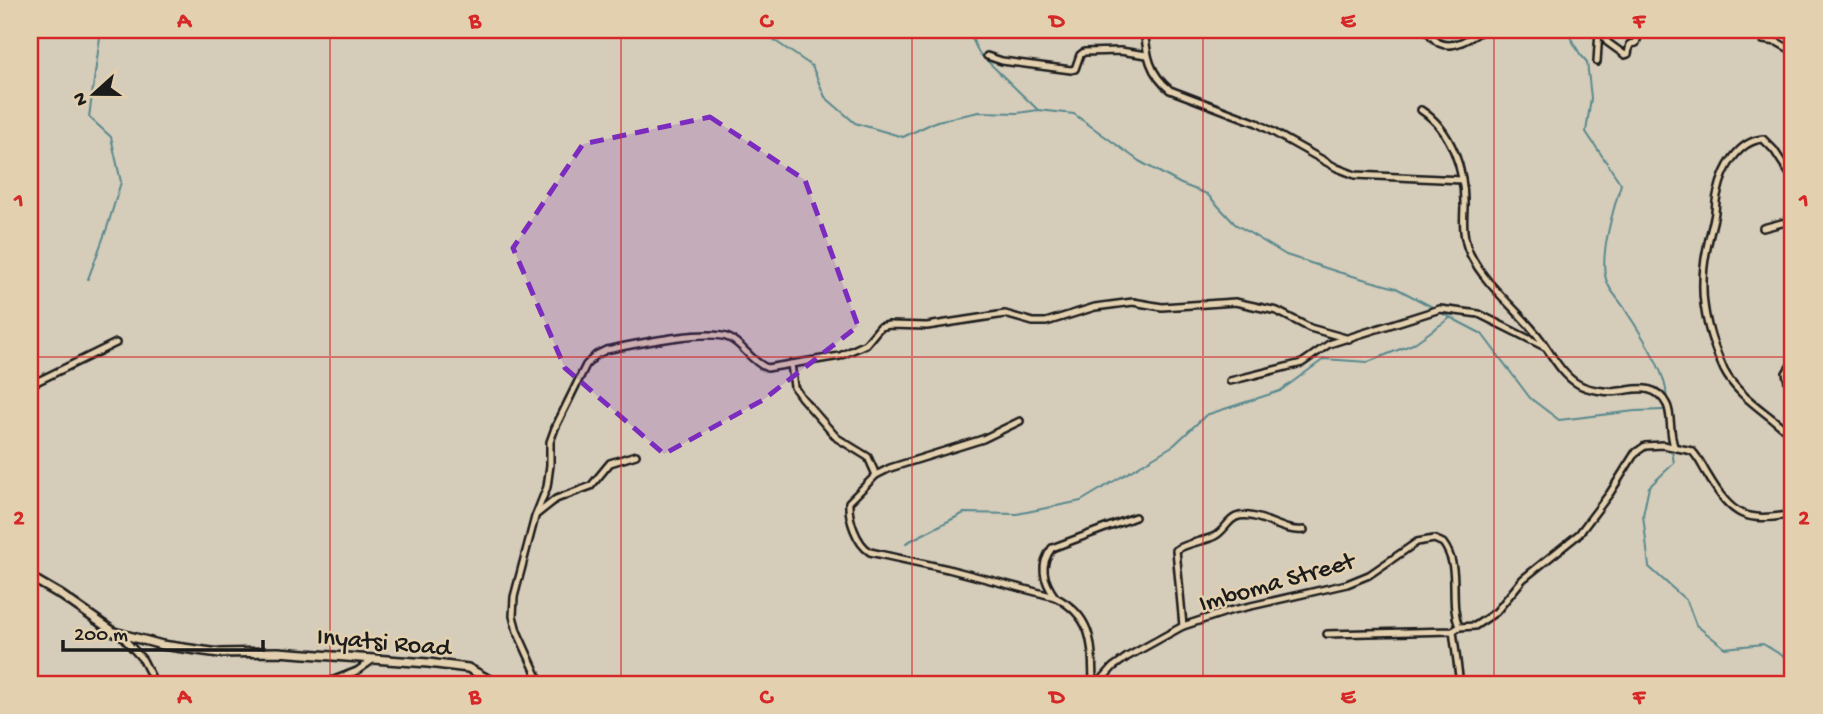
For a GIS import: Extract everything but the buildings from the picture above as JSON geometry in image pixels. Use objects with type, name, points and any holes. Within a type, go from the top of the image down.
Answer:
[{"type":"street","points":[[1144,30],[1147,55],[1153,72],[1170,90],[1257,124],[1337,168],[1355,174],[1462,180]]},
{"type":"street","points":[[1426,30],[1438,43],[1448,45],[1471,38],[1483,30]]},
{"type":"street","points":[[1597,62],[1599,30],[1607,43],[1625,55],[1628,54],[1630,44],[1636,43],[1638,37],[1647,30]]},
{"type":"street","points":[[1634,30],[1638,37]]},
{"type":"street","points":[[1760,30],[1763,40],[1777,42],[1793,51]]},
{"type":"street","points":[[988,56],[1002,61],[1071,70],[1075,69],[1084,51],[1120,51],[1147,55]]},
{"type":"street","points":[[1421,110],[1451,143],[1462,180],[1464,237],[1468,250],[1487,280],[1579,385],[1610,391],[1646,388],[1664,401],[1672,446]]},
{"type":"street","points":[[1793,179],[1774,150],[1763,139],[1752,140],[1740,149],[1727,166],[1718,191],[1706,248],[1703,282],[1714,346],[1726,373],[1745,395],[1793,436]]},
{"type":"street","points":[[1763,229],[1793,220]]},
{"type":"street","points":[[541,684],[517,631],[513,616],[514,597],[535,517],[547,487],[550,442],[555,428],[586,365],[606,349],[710,334],[730,338],[755,363],[767,368],[841,356],[866,344],[880,327],[889,325],[928,326],[1005,314],[1032,322],[1046,322],[1095,307],[1133,302],[1162,307],[1235,302],[1277,311],[1310,328],[1349,339]]},
{"type":"street","points":[[1230,380],[1301,363],[1329,344],[1440,309],[1479,314],[1545,347]]},
{"type":"street","points":[[30,385],[116,343]]},
{"type":"street","points":[[1793,362],[1786,378],[1793,387]]},
{"type":"street","points":[[791,364],[794,387],[801,397],[837,438],[868,457],[876,475]]},
{"type":"street","points":[[1020,421],[983,439],[890,468],[876,475],[849,502],[850,515],[863,548],[870,552],[948,569],[1055,597],[1066,603],[1086,625],[1093,652],[1096,684]]},
{"type":"street","points":[[1327,634],[1453,631],[1459,627],[1475,626],[1496,612],[1523,579],[1578,534],[1610,493],[1635,453],[1645,446],[1663,445],[1692,451],[1723,500],[1738,513],[1759,516],[1793,514]]},
{"type":"street","points":[[535,517],[556,499],[591,486],[610,463],[636,455]]},
{"type":"street","points":[[1183,626],[1176,550],[1215,536],[1227,522],[1244,516],[1304,530]]},
{"type":"street","points":[[1055,597],[1047,585],[1043,567],[1045,556],[1052,548],[1135,517]]},
{"type":"street","name":"Imboma Street","points":[[1096,684],[1127,657],[1183,626],[1254,604],[1347,584],[1369,575],[1417,542],[1427,539],[1443,543],[1450,553],[1454,566],[1455,608],[1459,627]]},
{"type":"street","name":"Inyatsi Road","points":[[30,577],[114,632],[162,645],[219,653],[278,652],[468,668],[497,684]]},
{"type":"street","points":[[1453,631],[1460,684]]},
{"type":"street","points":[[120,634],[143,660],[155,684]]},
{"type":"street","points":[[324,684],[357,671],[375,659]]},
{"type":"highlighted area","points":[[710,117],[805,180],[858,326],[763,400],[664,454],[565,368],[513,248],[583,144]]},
{"type":"waterway","points":[[88,279],[121,182],[111,137],[89,117],[101,30]]},
{"type":"waterway","points":[[759,30],[812,66],[825,97],[855,123],[903,137],[937,121],[979,112],[1018,113],[1038,110],[1074,114],[1139,161],[1181,184],[1207,194],[1235,224],[1286,255],[1396,288],[1436,309]]},
{"type":"waterway","points":[[968,30],[979,53],[1038,110]]},
{"type":"waterway","points":[[1566,30],[1587,62],[1591,98],[1586,132],[1621,184],[1606,245],[1606,279],[1652,354],[1663,378],[1666,398]]},
{"type":"waterway","points":[[1440,312],[1482,334],[1530,398],[1559,420],[1663,410]]},
{"type":"waterway","points":[[906,543],[964,513],[1017,514],[1081,501],[1174,445],[1206,415],[1280,391],[1324,359],[1368,362],[1413,344],[1450,318]]},
{"type":"waterway","points":[[1664,406],[1674,463],[1649,487],[1643,515],[1649,567],[1687,601],[1696,625],[1725,648],[1763,644],[1793,662]]}]
